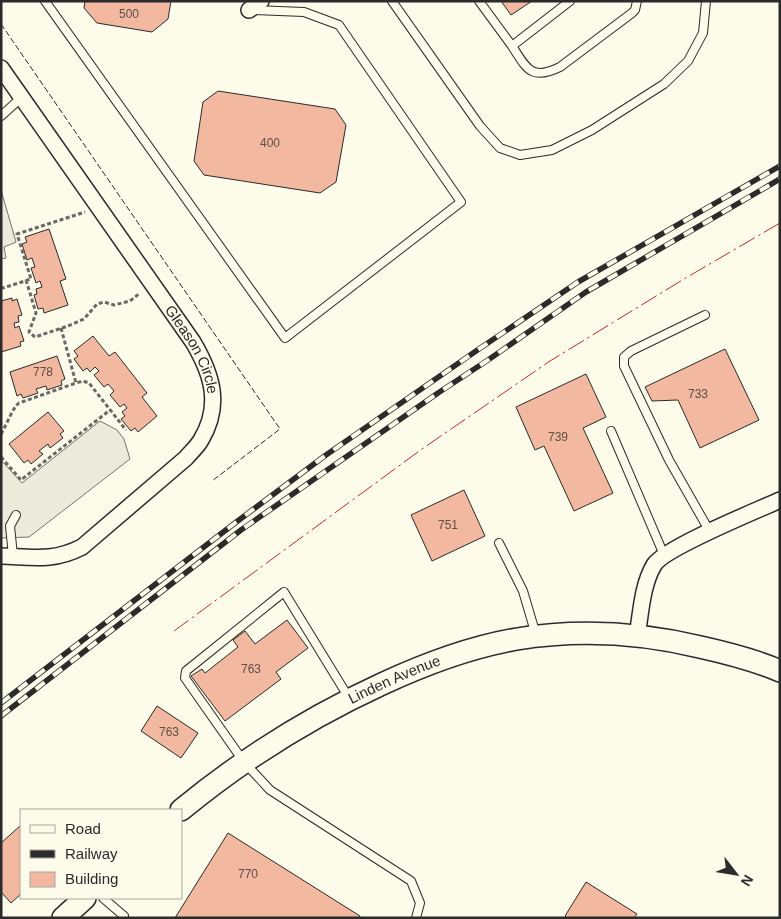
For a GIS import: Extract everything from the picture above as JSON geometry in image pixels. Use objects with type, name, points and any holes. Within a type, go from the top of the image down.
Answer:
[{"type":"main road","name":"Linden Avenue","points":[[182,809],[244,762],[296,729],[350,700],[409,672],[447,657],[483,646],[517,639],[588,633],[638,636],[662,639],[717,651],[745,658],[780,671]]},
{"type":"main road","points":[[63,918],[84,899]]},
{"type":"street","name":"Gleason Circle","points":[[1,68],[193,342],[204,361],[212,384],[213,404],[209,424],[200,442],[186,458],[82,547],[54,558],[7,556]]},
{"type":"street","points":[[638,636],[646,586],[655,563],[664,555],[780,500]]},
{"type":"lane","points":[[45,1],[285,338],[461,202],[339,25],[304,12],[254,4]]},
{"type":"lane","points":[[392,1],[480,126],[500,148],[520,156],[552,150],[592,130],[664,84],[688,61],[703,33],[706,1]]},
{"type":"lane","points":[[479,1],[531,71],[540,74],[560,67],[632,14],[635,10],[636,1]]},
{"type":"lane","points":[[512,46],[570,1]]},
{"type":"lane","points":[[1,116],[22,97]]},
{"type":"lane","points":[[705,315],[631,351],[624,357],[624,366],[669,460],[710,532]]},
{"type":"lane","points":[[611,431],[664,555]]},
{"type":"lane","points":[[7,556],[10,526],[16,515]]},
{"type":"lane","points":[[499,543],[523,591],[537,637]]},
{"type":"lane","points":[[350,700],[284,592],[186,671],[184,675],[244,762],[270,790],[411,881],[420,904],[416,918]]},
{"type":"lane","points":[[104,899],[124,916],[123,918]]},
{"type":"path","points":[[1,287],[31,279],[17,234],[99,208]]},
{"type":"path","points":[[26,280],[36,313],[29,332],[35,337],[84,319],[97,304],[104,302],[114,305],[130,301],[152,284]]},
{"type":"path","points":[[61,328],[76,384]]},
{"type":"path","points":[[1,434],[9,421],[14,406],[83,381],[89,383],[126,430]]},
{"type":"path","points":[[1,457],[21,480],[110,410]]},
{"type":"shaded area","points":[[1,190],[16,242],[4,247],[6,258],[1,259]]},
{"type":"shaded area","points":[[100,421],[117,430],[124,439],[130,459],[29,537],[1,538],[1,460],[22,483]]},
{"type":"building","points":[[85,1],[171,1],[168,19],[152,32],[97,23],[84,8]]},
{"type":"building","points":[[501,1],[532,1],[511,15]]},
{"type":"building","points":[[218,91],[335,109],[346,125],[336,182],[320,193],[204,175],[194,161],[203,102]]},
{"type":"building","points":[[49,229],[66,279],[60,281],[68,305],[44,313],[43,308],[38,309],[34,295],[37,294],[36,289],[42,287],[40,281],[36,283],[31,268],[35,267],[32,258],[27,260],[22,244],[27,242],[25,237]]},
{"type":"building","points":[[12,298],[12,301],[17,299],[22,315],[18,316],[19,322],[14,323],[15,328],[19,326],[24,341],[20,342],[21,346],[1,352],[1,301]]},
{"type":"building","points":[[93,336],[109,356],[115,352],[147,393],[142,397],[157,416],[138,432],[135,428],[131,431],[121,419],[125,416],[122,412],[127,408],[124,404],[120,407],[110,395],[114,391],[108,384],[104,387],[94,375],[99,371],[95,367],[90,372],[87,368],[83,371],[74,359],[78,356],[74,351]]},
{"type":"building","points":[[725,349],[759,420],[700,448],[678,400],[652,401],[645,387]]},
{"type":"building","points":[[57,356],[65,379],[61,381],[62,385],[47,390],[46,386],[36,389],[38,393],[23,398],[21,394],[17,396],[10,372]]},
{"type":"building","points":[[586,374],[606,417],[583,428],[613,493],[574,511],[544,446],[535,450],[516,407]]},
{"type":"building","points":[[48,412],[64,431],[60,434],[63,438],[50,448],[48,444],[39,451],[43,454],[31,464],[28,460],[24,463],[9,444]]},
{"type":"building","points":[[464,490],[485,536],[432,561],[411,515]]},
{"type":"building","points":[[287,620],[308,648],[276,672],[281,679],[225,721],[191,676],[202,669],[205,673],[238,647],[233,640],[245,631],[255,644]]},
{"type":"building","points":[[157,706],[198,733],[181,758],[141,731]]},
{"type":"building","points":[[20,826],[20,895],[11,903],[1,892],[1,843]]},
{"type":"building","points":[[228,833],[360,916],[359,918],[175,918]]},
{"type":"building","points":[[586,882],[637,914],[634,918],[567,918],[565,916]]},
{"type":"railway","points":[[1,703],[326,455],[476,351],[578,282],[780,166]]},
{"type":"railway","points":[[1,716],[241,530],[438,393],[586,292],[780,179]]},
{"type":"fence","points":[[1,24],[280,429],[212,481]]},
{"type":"power","points":[[174,631],[422,449],[550,361],[780,223]]}]
